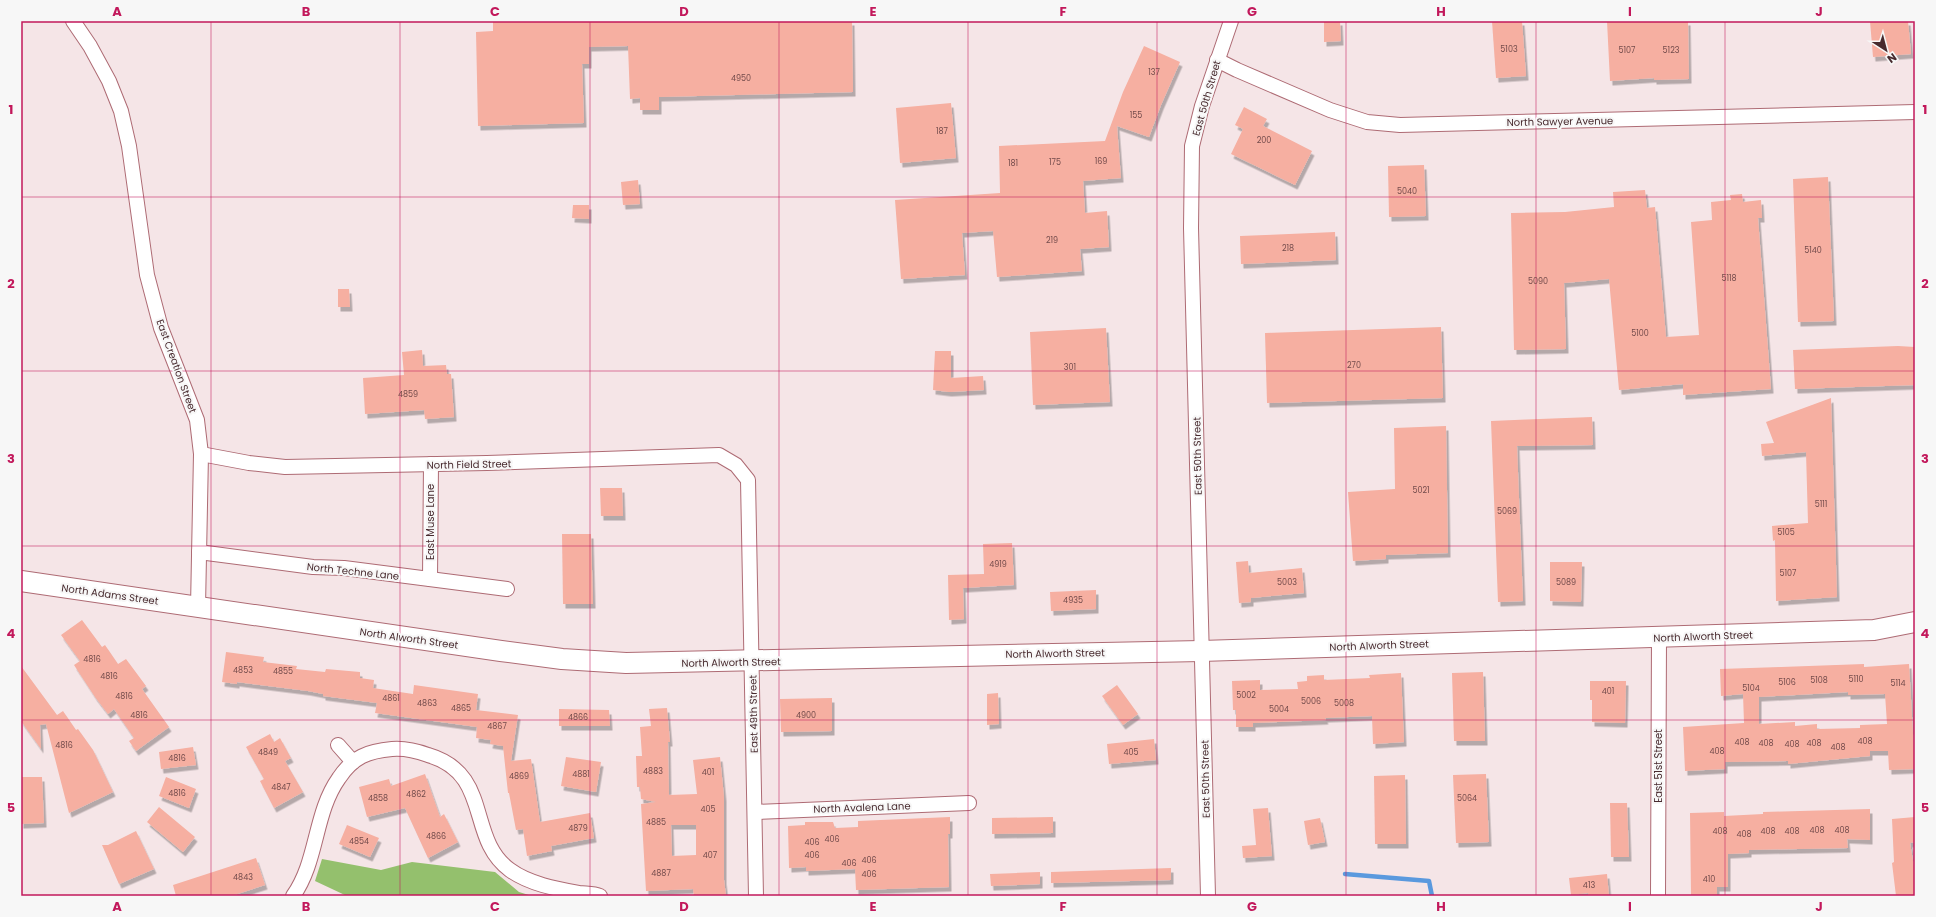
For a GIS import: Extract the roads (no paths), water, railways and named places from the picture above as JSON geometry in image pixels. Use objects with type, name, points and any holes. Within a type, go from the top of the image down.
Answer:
[{"type":"street","name":"East Creation Street","points":[[73,21],[90,46],[105,74],[120,111],[129,146],[147,275],[161,328],[197,420],[201,454],[198,607]]},
{"type":"street","name":"East 50th Street","points":[[1208,896],[1191,228],[1192,146],[1202,106],[1231,21]]},
{"type":"street","name":"North Sawyer Avenue","points":[[1217,60],[1330,110],[1367,122],[1400,125],[1915,112]]},
{"type":"street","name":"North Field Street","points":[[201,454],[249,463],[285,467],[719,455],[736,465]]},
{"type":"street","name":"East Muse Lane","points":[[430,579],[431,464]]},
{"type":"street","name":"East 49th Street","points":[[736,465],[748,480],[756,896]]},
{"type":"street","name":"North Techne Lane","points":[[199,552],[313,567],[344,568],[508,589]]},
{"type":"street","name":"North Adams Street","points":[[21,581],[198,607]]},
{"type":"street","name":"North Alworth Street","points":[[198,607],[493,650],[562,659],[626,663],[752,662],[1659,637],[1874,630],[1915,622]]},
{"type":"street","name":"East 51st Street","points":[[1658,896],[1659,637]]},
{"type":"street","points":[[338,745],[353,762]]},
{"type":"street","points":[[294,896],[305,875],[330,792],[340,777],[353,762],[374,750],[396,749],[420,752],[440,758],[457,770],[470,785],[477,804],[486,838],[496,855],[510,870],[525,878],[546,885],[600,896]]},
{"type":"street","name":"North Avalena Lane","points":[[754,812],[969,804]]},
{"type":"waterway","points":[[1345,874],[1429,881],[1432,896]]}]
